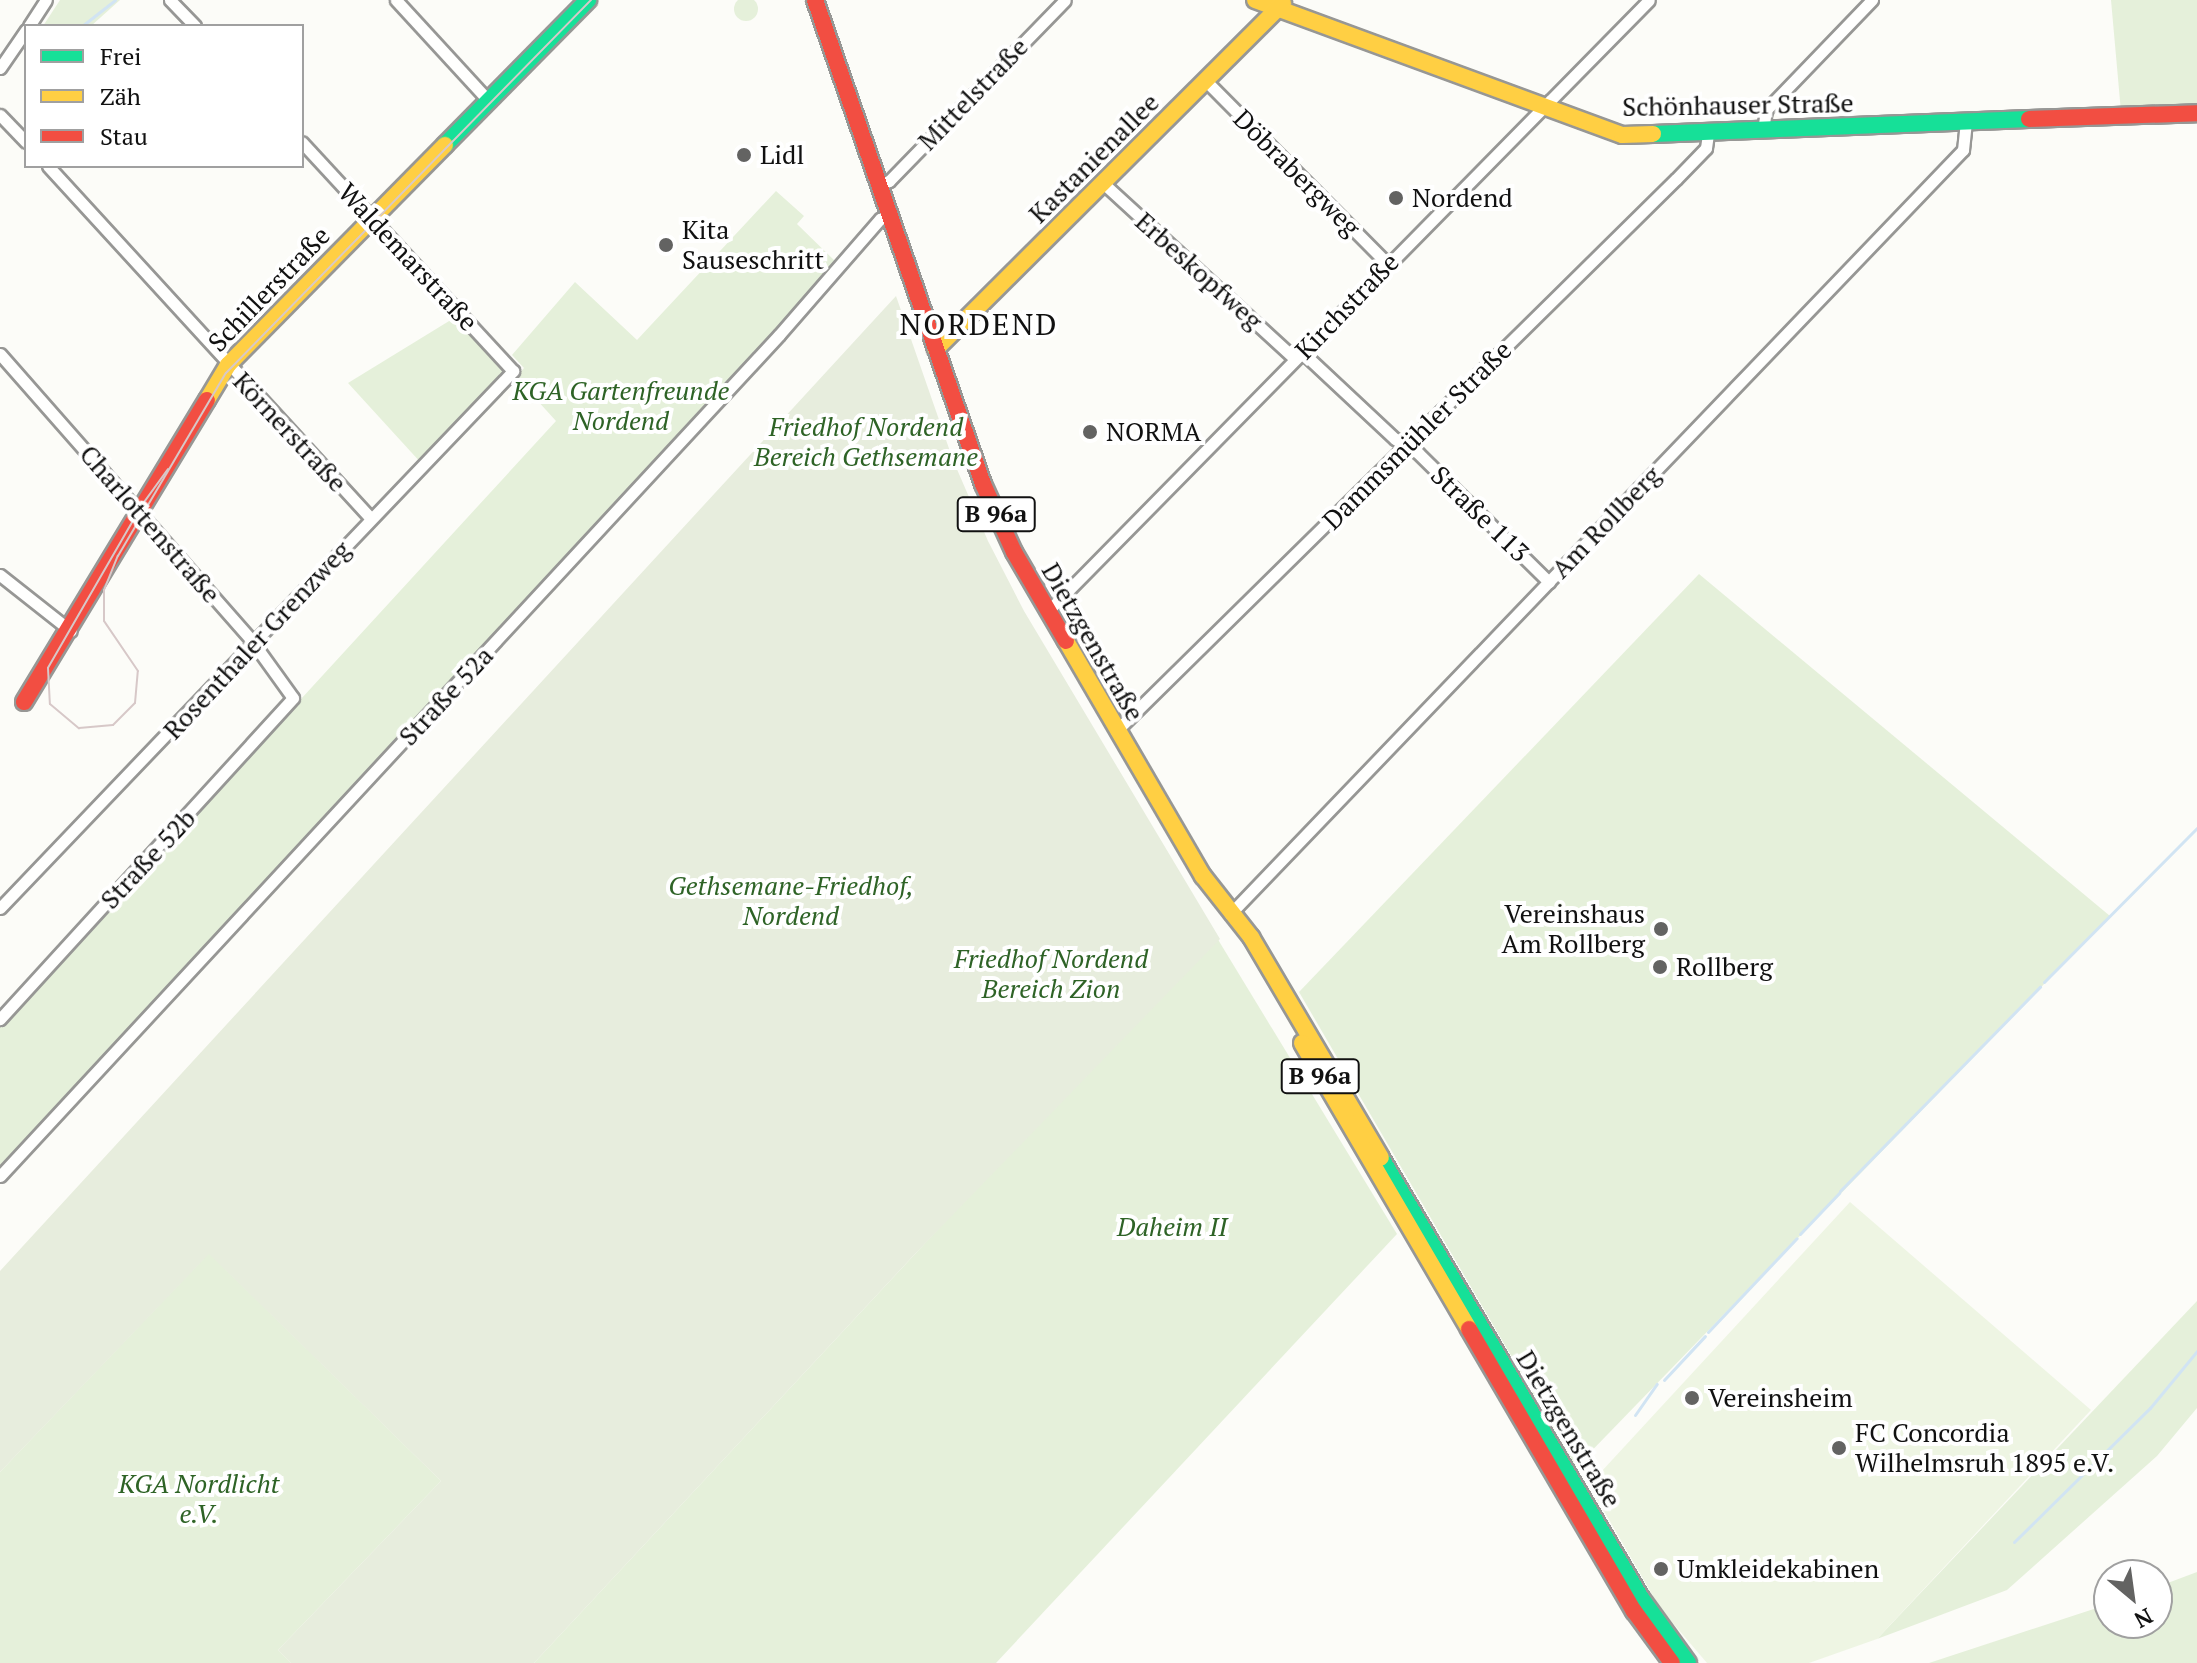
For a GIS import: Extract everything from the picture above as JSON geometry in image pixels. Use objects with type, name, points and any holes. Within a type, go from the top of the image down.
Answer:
[{"type":"street","points":[[30,24],[46,0]]},
{"type":"street","points":[[170,0],[193,24]]},
{"type":"street","points":[[396,0],[488,100]]},
{"type":"street","name":"Schillerstraße","points":[[24,702],[71,631],[228,365],[588,0]]},
{"type":"street","name":"Dietzgenstraße","points":[[815,0],[989,499],[1047,612],[1116,731],[1235,921],[1251,937],[1410,1218],[1569,1488],[1656,1622],[1688,1663]]},
{"type":"street","name":"Mittelstraße","points":[[879,185],[889,181],[1065,0]]},
{"type":"street","name":"Schönhauser Straße","points":[[1255,0],[1281,4],[1542,109],[1622,135],[2197,113]]},
{"type":"street","name":"Kirchstraße","points":[[1047,612],[1649,0]]},
{"type":"street","points":[[1763,131],[1766,110],[1872,0]]},
{"type":"street","name":"Kastanienallee","points":[[936,349],[1281,4]]},
{"type":"street","points":[[0,68],[24,32]]},
{"type":"street","name":"Döbrabergweg","points":[[1206,81],[1388,264]]},
{"type":"street","points":[[0,115],[24,140]]},
{"type":"street","name":"Am Rollberg","points":[[1235,921],[1549,582],[1963,150],[1966,122]]},
{"type":"street","name":"Dammsmühler Straße","points":[[1116,731],[1676,179],[1706,148],[1708,133]]},
{"type":"street","name":"Waldemarstraße","points":[[304,144],[513,371]]},
{"type":"street","name":"Körnerstraße","points":[[50,168],[371,519]]},
{"type":"street","name":"Erbeskopfweg","points":[[1103,183],[1299,355]]},
{"type":"street","name":"Straße 52a","points":[[0,1176],[779,335],[880,219],[890,216]]},
{"type":"street","name":"Charlottenstraße","points":[[0,354],[252,641],[293,698]]},
{"type":"street","name":"Straße 113","points":[[1299,355],[1407,446],[1549,582]]},
{"type":"street","name":"Rosenthaler Grenzweg","points":[[0,908],[513,371]]},
{"type":"street","points":[[0,575],[71,631]]},
{"type":"street","name":"Straße 52b","points":[[0,1019],[293,698]]},
{"type":"street","name":"Dietzgenstraße","points":[[1569,1488],[1634,1611],[1672,1663]]},
{"type":"green space","points":[[741,-1],[751,-1],[757,5],[757,13],[750,20],[742,20],[735,13],[735,5]]},
{"type":"green space","points":[[60,0],[120,0],[93,24],[44,24]]},
{"type":"green space","points":[[2111,0],[2197,0],[2197,109],[2121,112]]},
{"type":"green space","name":"KGA Gartenfreunde Nordend","points":[[776,191],[804,216],[797,224],[837,263],[0,1176],[0,1027],[556,421],[516,377],[524,368],[512,355],[575,282],[637,340]]},
{"type":"green space","name":"Gethsemane-Friedhof, Nordend","points":[[896,296],[953,460],[988,541],[1024,611],[1220,939],[914,1255],[534,1663],[291,1663],[278,1650],[441,1481],[209,1254],[0,1472],[0,1271]]},
{"type":"green space","points":[[454,318],[505,373],[422,464],[348,383]]},
{"type":"green space","points":[[1699,574],[2110,916],[1576,1467],[1299,992]]},
{"type":"green space","name":"Daheim II","points":[[1214,933],[1397,1234],[996,1663],[534,1663]]},
{"type":"green space","name":"FC Concordia Wilhelmsruh 1895 e.V.","points":[[1850,1202],[2091,1410],[1877,1639],[1809,1663],[1707,1663],[1660,1608],[1589,1485]]},
{"type":"green space","name":"KGA Nordlicht e.V.","points":[[209,1253],[441,1481],[278,1650],[291,1663],[0,1663],[0,1472]]},
{"type":"green space","points":[[2197,1301],[2197,1408],[2157,1456],[2007,1590],[1877,1639]]},
{"type":"green space","points":[[2197,1572],[2197,1663],[1929,1663],[2093,1609],[2093,1639],[2173,1639],[2173,1581]]},
{"type":"waterway","points":[[85,24],[115,0]]},
{"type":"waterway","points":[[2044,982],[2197,828]]},
{"type":"waterway","points":[[1840,1191],[2040,987]]},
{"type":"waterway","points":[[1800,1234],[1839,1193]]},
{"type":"waterway","points":[[1708,1332],[1797,1238]]},
{"type":"waterway","points":[[1664,1380],[1705,1336]]},
{"type":"waterway","points":[[2014,1542],[2150,1408],[2197,1351]]},
{"type":"waterway","points":[[1635,1415],[1657,1384]]},
{"type":"tram line","points":[[168,469],[142,505],[48,668],[50,704],[79,728],[113,725],[135,703],[138,671],[104,621],[104,590],[118,556],[226,373],[591,0]]},
{"type":"traffic: fast","points":[[445,145],[588,0]]},
{"type":"traffic: fast","points":[[1653,134],[2029,119]]},
{"type":"traffic: fast","points":[[1381,1158],[1641,1598],[1688,1663]]},
{"type":"traffic: slow","points":[[1255,0],[1622,135],[1653,134]]},
{"type":"traffic: slow","points":[[936,349],[1283,3]]},
{"type":"traffic: slow","points":[[207,400],[228,365],[445,145]]},
{"type":"traffic: slow","points":[[1066,641],[1203,876],[1251,937],[1381,1158]]},
{"type":"traffic: slow","points":[[1302,1043],[1469,1329]]},
{"type":"traffic: jam","points":[[815,0],[983,484],[1014,552],[1066,641]]},
{"type":"traffic: jam","points":[[2029,119],[2197,113]]},
{"type":"traffic: jam","points":[[24,702],[207,400]]},
{"type":"traffic: jam","points":[[1469,1329],[1634,1611],[1672,1663]]},
{"type":"place","name":"Lidl","points":[[744,155]]},
{"type":"place","name":"Nordend","points":[[1396,198]]},
{"type":"place","name":"Kita Sauseschritt","points":[[666,245]]},
{"type":"place","name":"NORMA","points":[[1090,432]]},
{"type":"place","name":"Vereinshaus Am Rollberg","points":[[1661,929]]},
{"type":"place","name":"Rollberg","points":[[1660,967]]},
{"type":"place","name":"Vereinsheim","points":[[1692,1398]]},
{"type":"place","name":"FC Concordia Wilhelmsruh 1895 e.V.","points":[[1839,1448]]},
{"type":"place","name":"Umkleidekabinen","points":[[1661,1569]]},
{"type":"district","name":"NORDEND","points":[[979,324]]},
{"type":"park label","name":"Friedhof Nordend Bereich Gethsemane","points":[[866,442]]},
{"type":"park label","name":"Friedhof Nordend Bereich Zion","points":[[1051,974]]}]
